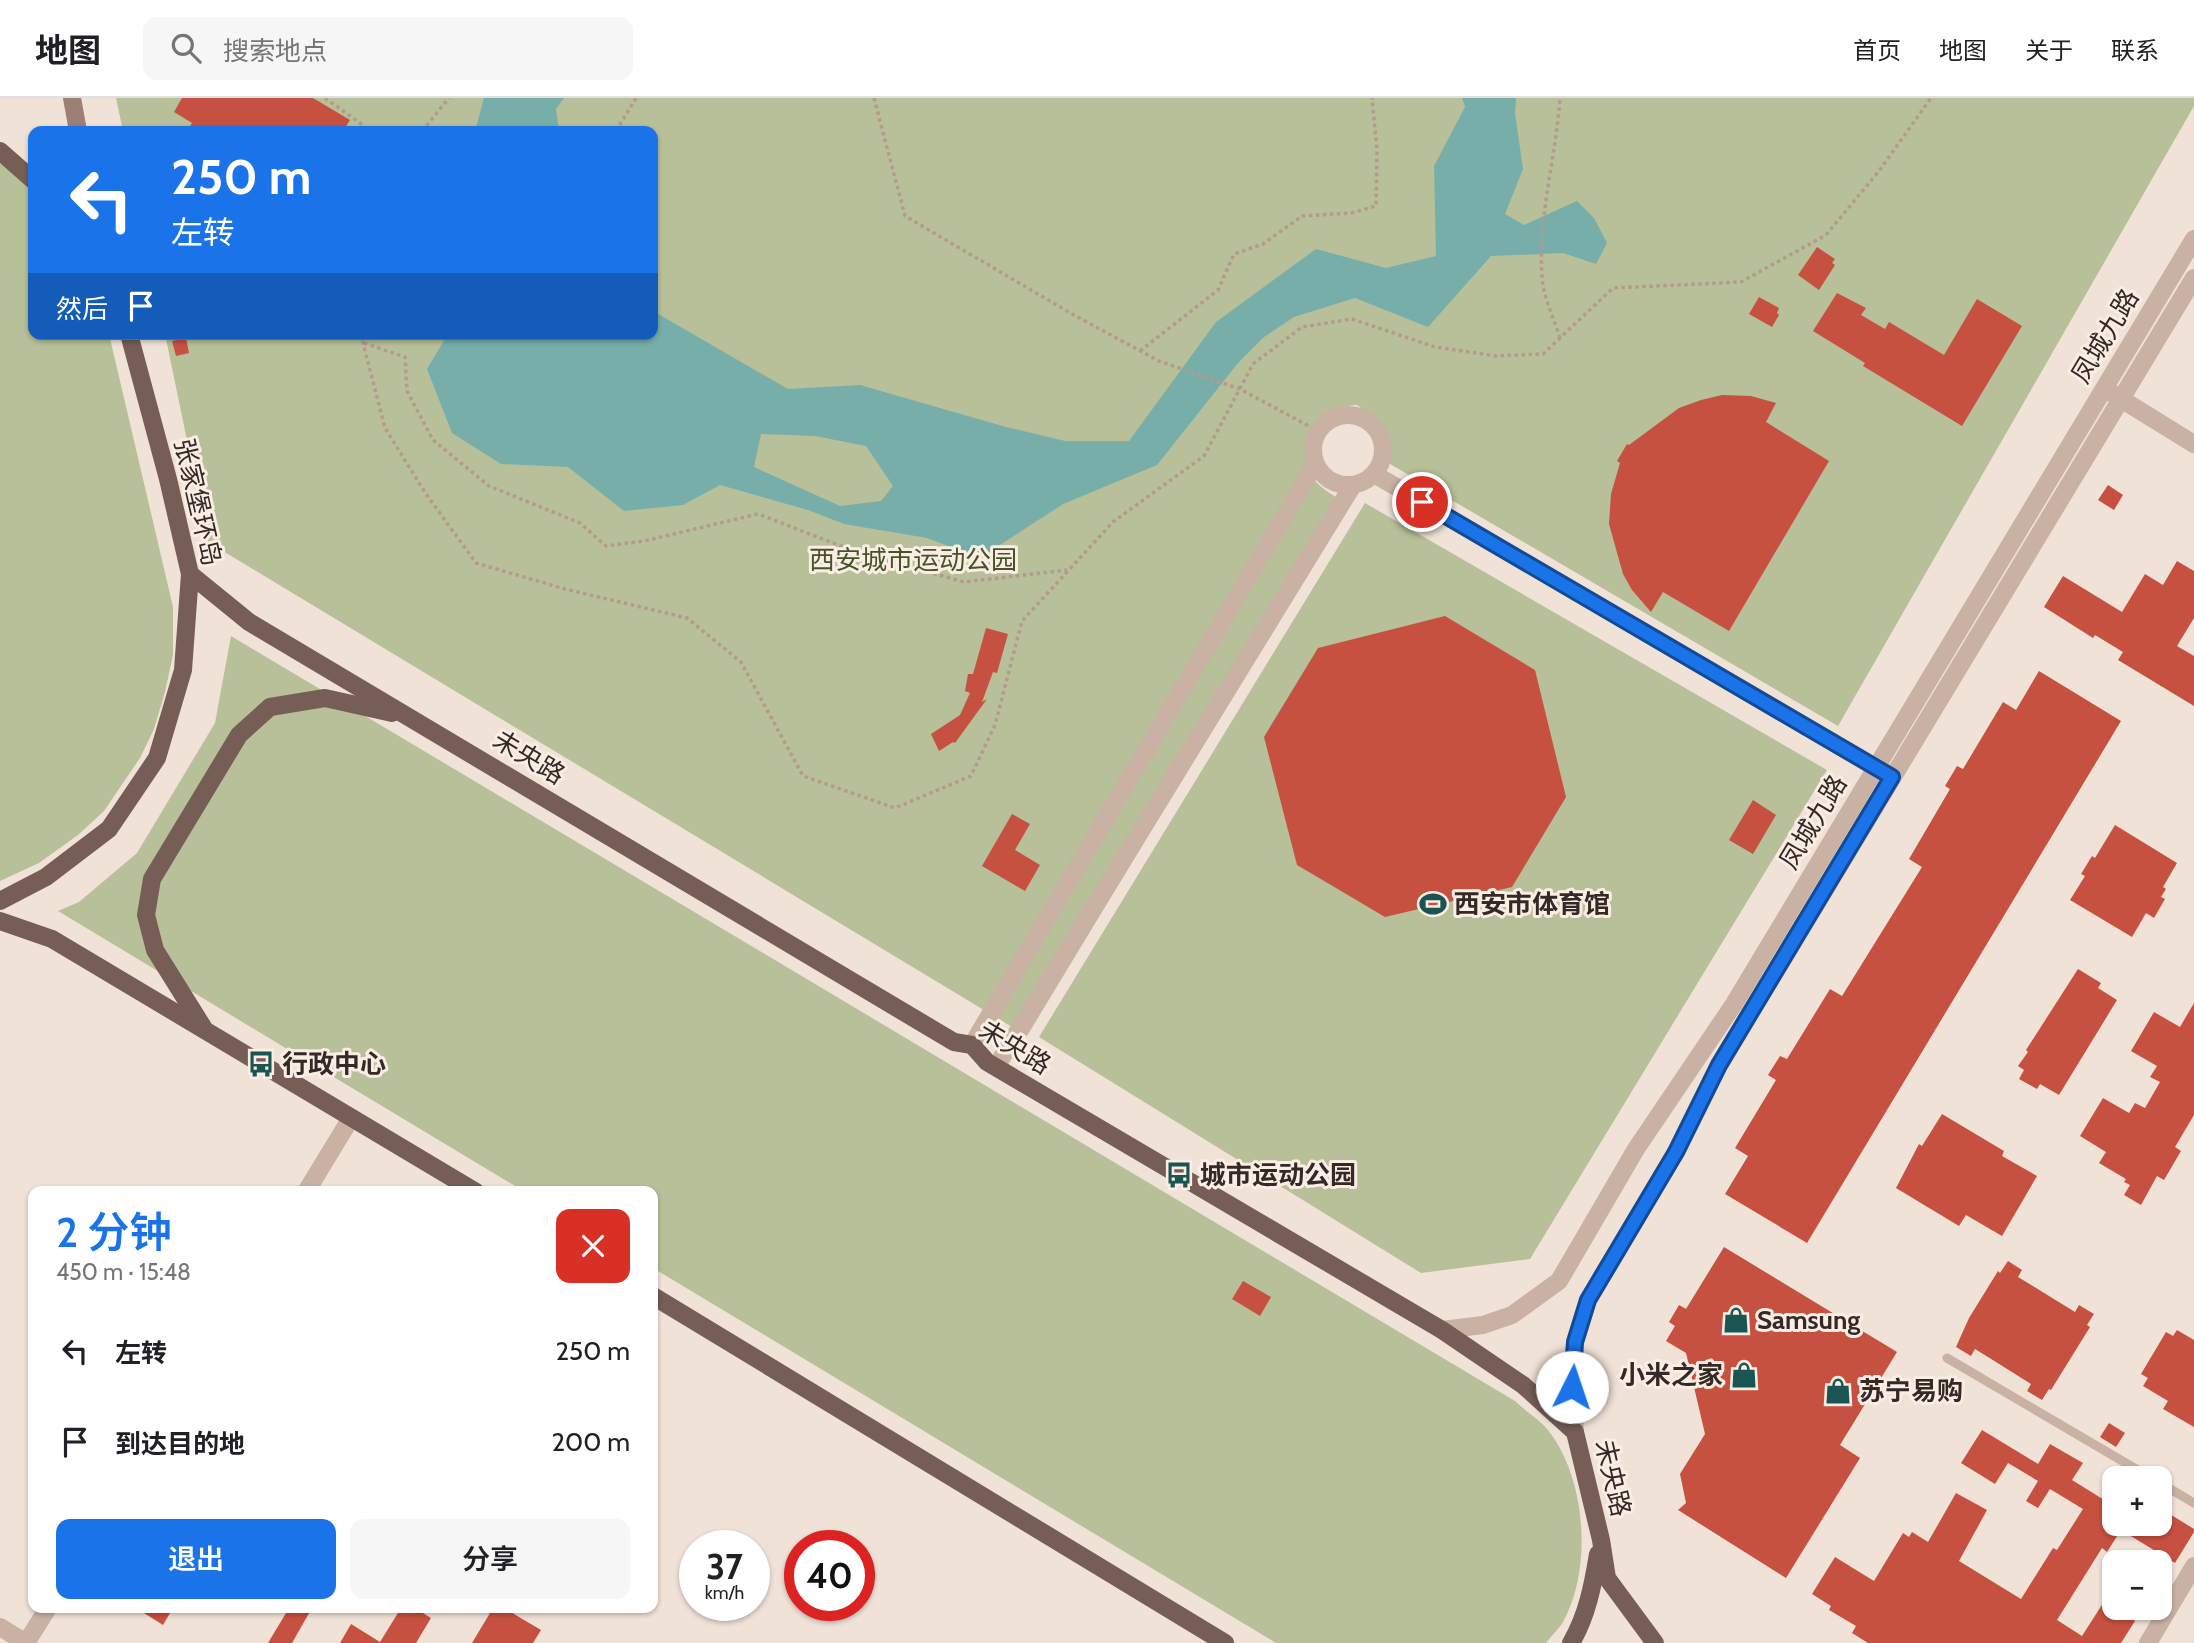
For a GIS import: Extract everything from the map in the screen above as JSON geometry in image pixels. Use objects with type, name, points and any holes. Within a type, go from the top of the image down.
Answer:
[{"type":"main road","points":[[72,98],[77,126]]},
{"type":"main road","points":[[0,151],[28,176]]},
{"type":"main road","name":"张家堡环岛","points":[[0,901],[46,877],[109,829],[157,758],[183,670],[190,574],[131,340]]},
{"type":"main road","name":"未央路","points":[[190,574],[249,622],[954,1042],[972,1045],[987,1062],[1442,1330],[1523,1385],[1575,1432],[1601,1540],[1607,1578],[1655,1643]]},
{"type":"main road","points":[[206,1032],[155,950],[146,915],[152,879],[239,736],[270,708],[325,698],[409,716]]},
{"type":"main road","points":[[0,921],[52,939],[466,1186]]},
{"type":"main road","points":[[658,1299],[1225,1643]]},
{"type":"main road","points":[[1571,1643],[1580,1629],[1591,1595],[1601,1540]]},
{"type":"street","name":"凤城九路","points":[[1575,1432],[1572,1387],[1575,1342],[1588,1300],[1676,1152],[1719,1065],[1885,772],[2104,389],[2194,239]]},
{"type":"street","name":"凤城九路","points":[[1442,1330],[1483,1325],[1512,1315],[1559,1281],[1636,1149],[1885,772],[2121,400],[2194,278]]},
{"type":"street","points":[[2104,389],[2194,444]]},
{"type":"street","points":[[1358,416],[1368,421],[1382,440],[1383,452],[1374,474],[1353,485],[1341,485],[1330,480],[1315,464],[1314,441],[1318,431],[1325,422],[1335,417],[1358,416]]},
{"type":"street","points":[[972,1045],[1315,464]]},
{"type":"street","points":[[1374,474],[1885,772]]},
{"type":"street","points":[[996,1067],[1353,485]]},
{"type":"street","points":[[310,1186],[351,1118]]},
{"type":"street","points":[[2148,1643],[2194,1566]]},
{"type":"street","points":[[0,1627],[26,1643],[45,1613]]},
{"type":"lane","points":[[1947,1358],[2131,1466]]},
{"type":"lane","points":[[2172,1490],[2194,1503]]},
{"type":"path","points":[[325,98],[364,126]]},
{"type":"path","points":[[426,126],[449,98]]},
{"type":"path","points":[[619,126],[636,98]]},
{"type":"path","points":[[874,98],[905,216],[1140,351],[1160,361],[1240,389],[1318,431]]},
{"type":"path","points":[[1140,351],[1217,290],[1234,254],[1263,244],[1302,216],[1351,213],[1376,206],[1377,150],[1372,98]]},
{"type":"path","points":[[1560,98],[1558,133],[1544,200],[1542,278],[1560,338]]},
{"type":"path","points":[[363,340],[385,428],[426,494],[476,563],[565,589],[687,618],[741,662],[803,776],[895,807],[971,776],[995,725],[1022,621],[1113,522],[1204,456],[1253,364],[1302,327],[1352,319],[1435,347],[1496,356],[1544,354],[1613,288],[1741,282],[1826,235],[1879,171],[1931,98]]},
{"type":"path","points":[[363,343],[405,357],[407,391],[433,440],[489,486],[580,523],[606,546],[644,541],[758,514],[854,551],[964,582],[1069,569]]},
{"type":"green space","name":"西安城市运动公园","points":[[116,98],[2194,98],[2194,106],[1838,726],[1390,464],[1384,429],[1357,405],[1338,408],[1321,416],[1310,430],[1307,439],[1307,467],[1316,482],[1348,505],[1027,1036],[208,542],[166,340],[658,340],[658,126],[122,126]]},
{"type":"green space","points":[[0,163],[28,187],[28,340],[110,340],[173,607],[173,655],[154,729],[140,758],[104,811],[78,835],[39,863],[0,881]]},
{"type":"green space","name":"西安市体育馆","points":[[1365,503],[1827,770],[1530,1259],[1421,1273],[1039,1037]]},
{"type":"green space","points":[[231,636],[1515,1401],[1548,1430],[1561,1450],[1571,1473],[1577,1498],[1581,1524],[1579,1576],[1573,1600],[1561,1625],[1546,1643],[1276,1643],[658,1271],[658,1186],[515,1186],[58,911],[79,902],[137,853],[215,723]]},
{"type":"water","points":[[484,98],[564,98],[556,109],[558,126],[476,126]]},
{"type":"water","points":[[1462,98],[1516,98],[1515,113],[1523,169],[1505,214],[1524,225],[1577,201],[1594,218],[1607,243],[1596,264],[1563,253],[1491,256],[1428,327],[1355,298],[1294,317],[1264,337],[1238,363],[1157,465],[1063,504],[980,558],[927,538],[844,524],[808,510],[720,485],[683,505],[624,511],[568,467],[501,464],[452,433],[427,369],[444,340],[658,340],[658,314],[788,389],[860,385],[1065,441],[1129,441],[1216,322],[1316,249],[1386,268],[1436,256],[1434,166],[1465,107]],"holes":[[[761,434],[815,436],[866,446],[893,486],[881,501],[840,506],[754,467]]]},
{"type":"building","points":[[182,98],[313,98],[350,120],[346,126],[190,126],[192,123],[174,112]]},
{"type":"building","points":[[1817,247],[1835,259],[1832,263],[1835,265],[1819,290],[1798,275]]},
{"type":"building","points":[[1837,293],[1866,308],[1861,315],[1885,329],[1889,322],[1944,355],[1977,299],[2022,326],[1962,426],[1863,366],[1865,363],[1813,331]]},
{"type":"building","points":[[1759,297],[1779,308],[1779,315],[1772,327],[1749,314]]},
{"type":"building","points":[[186,340],[189,353],[176,356],[172,341]]},
{"type":"building","points":[[1722,395],[1751,396],[1776,403],[1766,422],[1829,461],[1729,631],[1663,592],[1651,612],[1632,590],[1623,574],[1609,524],[1611,494],[1620,463],[1617,461],[1627,444],[1679,408]]},
{"type":"building","points":[[2108,485],[2123,495],[2114,510],[2098,500]]},
{"type":"building","points":[[2177,561],[2194,571],[2194,618],[2177,646],[2194,656],[2194,706],[2118,660],[2123,652],[2095,635],[2093,638],[2044,607],[2063,576],[2122,612],[2145,574],[2163,585]]},
{"type":"building","points":[[1445,616],[1535,670],[1566,797],[1512,887],[1385,917],[1297,865],[1264,737],[1318,648]]},
{"type":"building","points":[[986,628],[1008,634],[997,673],[993,672],[982,702],[987,699],[955,743],[939,751],[931,734],[960,715],[970,693],[965,691],[968,674],[973,674]]},
{"type":"building","points":[[2039,671],[2121,721],[1807,1243],[1725,1194],[1748,1156],[1735,1148],[1776,1080],[1768,1075],[1780,1056],[1787,1059],[1830,989],[1842,996],[1922,867],[1909,859],[1950,789],[1945,786],[1957,766],[1963,769],[2003,702],[2016,710]]},
{"type":"building","points":[[1753,800],[1776,815],[1753,854],[1729,840]]},
{"type":"building","points":[[1012,814],[1030,824],[1015,850],[1040,865],[1025,891],[982,866]]},
{"type":"building","points":[[2115,825],[2177,863],[2163,887],[2166,889],[2161,897],[2165,899],[2154,918],[2146,913],[2132,937],[2070,900],[2085,876],[2081,874],[2092,856],[2095,858]]},
{"type":"building","points":[[2078,969],[2101,983],[2098,988],[2117,1000],[2059,1095],[2040,1084],[2037,1089],[2019,1079],[2024,1070],[2018,1066]]},
{"type":"building","points":[[2194,1003],[2194,1115],[2175,1147],[2181,1151],[2164,1180],[2157,1176],[2141,1205],[2124,1195],[2130,1185],[2124,1182],[2126,1179],[2099,1163],[2106,1152],[2080,1136],[2103,1098],[2129,1113],[2135,1103],[2145,1108],[2160,1082],[2150,1077],[2157,1066],[2131,1051],[2154,1012],[2180,1027]]},
{"type":"building","points":[[1942,1114],[2004,1151],[2002,1156],[2037,1176],[2002,1236],[1966,1215],[1959,1226],[1896,1188],[1919,1144],[1922,1146]]},
{"type":"building","points":[[1724,1247],[1897,1352],[1840,1445],[1860,1458],[1786,1578],[1678,1510],[1686,1503],[1680,1474],[1705,1434],[1686,1353],[1666,1341],[1675,1326],[1669,1322],[1679,1305],[1686,1309]]},
{"type":"building","points":[[2008,1261],[2022,1270],[2018,1277],[2075,1312],[2079,1305],[2094,1314],[2087,1325],[2090,1327],[2042,1400],[2027,1391],[2031,1384],[1975,1349],[1971,1356],[1956,1347],[1969,1318],[1998,1271],[2000,1273]]},
{"type":"building","points":[[1243,1281],[1271,1297],[1260,1316],[1232,1299]]},
{"type":"building","points":[[2177,1330],[2194,1340],[2194,1427],[2163,1409],[2168,1401],[2143,1386],[2148,1378],[2141,1374],[2166,1332],[2173,1336]]},
{"type":"building","points":[[2109,1423],[2125,1433],[2116,1447],[2100,1437]]},
{"type":"building","points":[[1982,1430],[2038,1464],[2050,1444],[2083,1463],[2072,1480],[2102,1499],[2102,1536],[2117,1536],[2108,1550],[2102,1548],[2057,1620],[2082,1636],[2102,1605],[2102,1620],[2135,1621],[2121,1643],[1868,1643],[1852,1633],[1856,1626],[1829,1610],[1831,1606],[1812,1594],[1835,1557],[1874,1581],[1903,1533],[1909,1537],[1912,1532],[1928,1542],[1956,1493],[1987,1510],[1959,1561],[2021,1599],[2053,1548],[2057,1550],[2083,1509],[2050,1489],[2038,1508],[2026,1501],[2038,1481],[2008,1463],[1995,1484],[1961,1463]]},
{"type":"building","points":[[2172,1515],[2194,1529],[2175,1563],[2172,1561],[2172,1550],[2154,1550],[2131,1536],[2172,1536]]},
{"type":"building","points":[[144,1613],[170,1613],[163,1625]]},
{"type":"building","points":[[286,1613],[309,1613],[292,1643],[268,1643]]},
{"type":"building","points":[[398,1613],[423,1613],[431,1618],[416,1643],[340,1643],[351,1624],[380,1642]]},
{"type":"building","points":[[490,1613],[512,1613],[541,1630],[533,1643],[472,1643]]},
{"type":"place","name":"西安市体育馆","points":[[1433,904]]},
{"type":"place","name":"行政中心","points":[[261,1064]]},
{"type":"place","name":"城市运动公园","points":[[1179,1175]]},
{"type":"place","name":"Samsung","points":[[1736,1320]]},
{"type":"place","name":"小米之家","points":[[1744,1375]]},
{"type":"place","name":"苏宁易购","points":[[1838,1391]]},
{"type":"route","points":[[1422,502],[1892,777],[1719,1065],[1676,1152],[1588,1300],[1575,1342],[1572,1387]]}]
